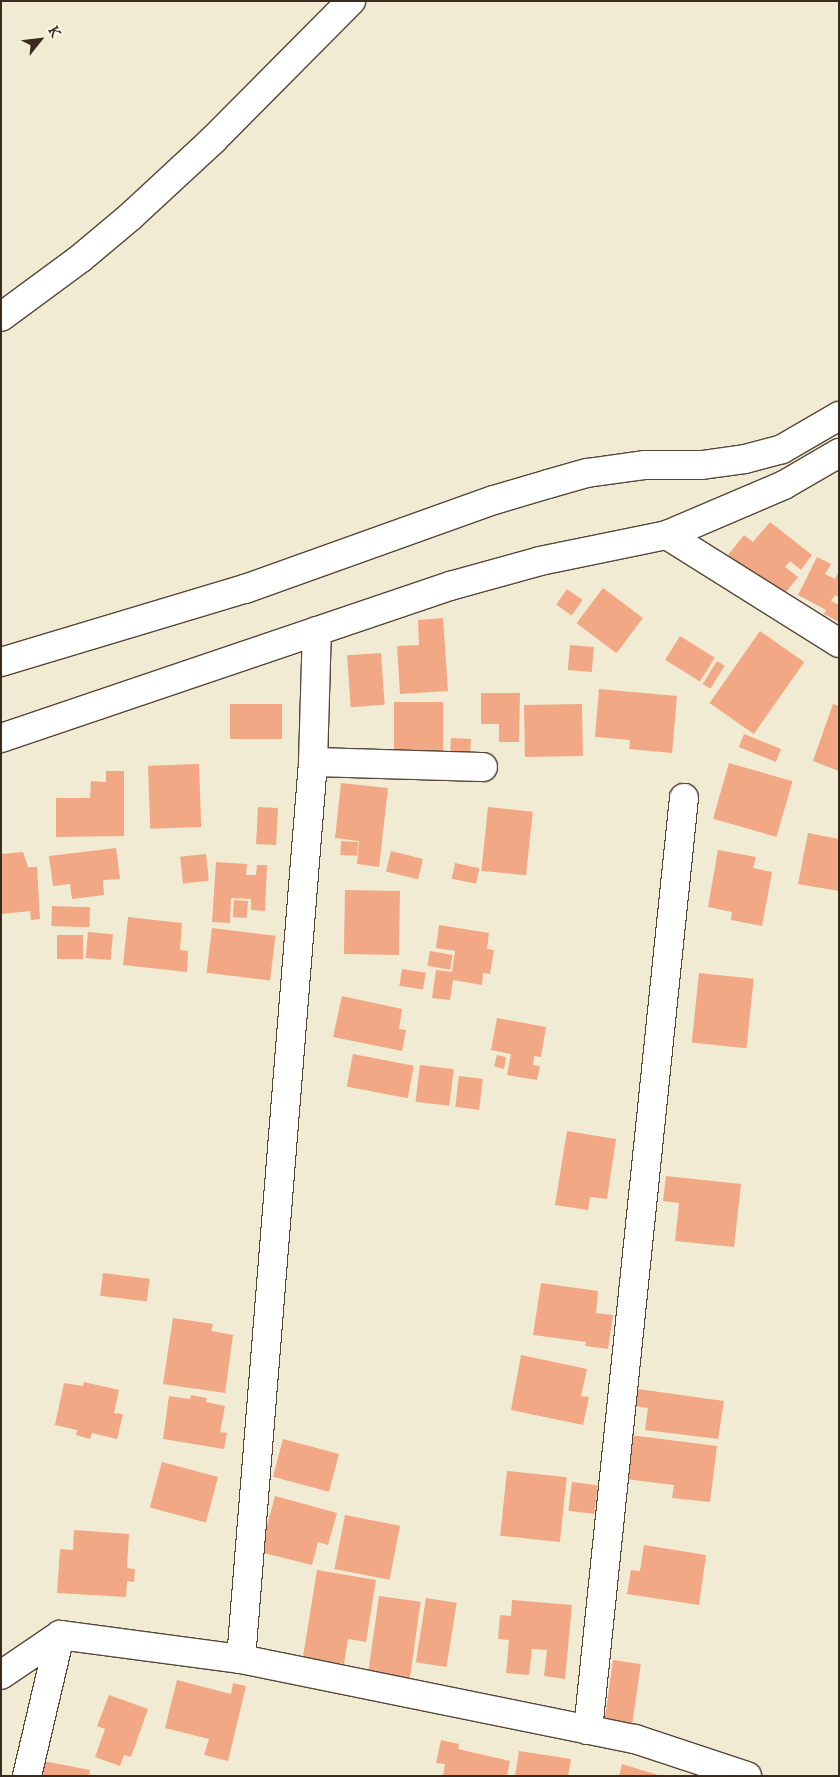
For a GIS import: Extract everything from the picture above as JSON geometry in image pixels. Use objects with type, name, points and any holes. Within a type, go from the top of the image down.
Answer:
[{"type":"street","points":[[1,317],[81,258],[131,216],[213,140],[351,1]]},
{"type":"street","points":[[1,662],[245,589],[494,500],[548,484],[588,473],[645,465],[702,465],[744,459],[782,449],[839,416]]},
{"type":"street","points":[[1,738],[450,586],[531,563],[667,535],[784,485],[839,453]]},
{"type":"street","points":[[667,535],[839,643]]},
{"type":"street","points":[[242,1659],[312,762],[317,632]]},
{"type":"street","points":[[312,762],[483,768]]},
{"type":"street","points":[[588,1730],[684,798]]},
{"type":"street","points":[[26,1776],[60,1635]]},
{"type":"street","points":[[1,1676],[60,1635],[242,1659],[635,1739],[747,1776]]},
{"type":"building","points":[[770,522],[812,555],[801,570],[790,561],[785,567],[798,577],[782,597],[728,555],[744,535],[753,542]]},
{"type":"building","points":[[817,557],[831,564],[825,574],[835,579],[839,571],[839,597],[835,595],[831,601],[839,605],[839,622],[824,614],[826,610],[798,595]]},
{"type":"building","points":[[603,588],[643,618],[616,653],[577,623]]},
{"type":"building","points":[[567,589],[583,600],[572,615],[556,605]]},
{"type":"building","points":[[443,618],[448,691],[400,694],[397,646],[419,645],[418,620]]},
{"type":"building","points":[[760,631],[804,662],[754,734],[710,703]]},
{"type":"building","points":[[680,636],[715,658],[700,681],[665,660]]},
{"type":"building","points":[[570,645],[594,647],[592,672],[568,670]]},
{"type":"building","points":[[381,653],[385,705],[351,707],[347,655]]},
{"type":"building","points":[[717,661],[725,666],[710,689],[703,684]]},
{"type":"building","points":[[599,689],[677,696],[672,753],[629,749],[630,740],[595,737]]},
{"type":"building","points":[[481,693],[520,693],[519,742],[499,742],[499,724],[481,724]]},
{"type":"building","points":[[394,702],[443,702],[443,757],[394,757]]},
{"type":"building","points":[[230,704],[282,704],[282,739],[230,739]]},
{"type":"building","points":[[582,704],[583,756],[525,757],[524,705]]},
{"type":"building","points":[[833,704],[839,706],[839,771],[813,761]]},
{"type":"building","points":[[744,734],[781,749],[776,762],[739,747]]},
{"type":"building","points":[[451,738],[471,739],[470,763],[450,762]]},
{"type":"building","points":[[729,763],[792,781],[776,837],[713,819]]},
{"type":"building","points":[[199,764],[201,827],[150,829],[148,766]]},
{"type":"building","points":[[106,771],[124,771],[124,836],[56,837],[56,798],[90,798],[91,781],[106,782]]},
{"type":"building","points":[[341,783],[388,788],[379,867],[357,864],[359,841],[335,838]]},
{"type":"building","points":[[258,807],[278,808],[276,845],[256,844]]},
{"type":"building","points":[[488,807],[533,812],[526,875],[481,871]]},
{"type":"building","points":[[808,833],[839,839],[839,891],[798,884]]},
{"type":"building","points":[[341,841],[358,842],[357,856],[340,855]]},
{"type":"building","points":[[116,848],[120,879],[103,880],[104,895],[72,899],[70,884],[53,886],[49,856]]},
{"type":"building","points":[[718,850],[756,857],[753,868],[772,872],[762,926],[731,920],[732,912],[708,907]]},
{"type":"building","points":[[391,851],[423,859],[418,879],[386,871]]},
{"type":"building","points":[[23,852],[28,867],[37,867],[40,919],[31,920],[30,911],[1,914],[1,854]]},
{"type":"building","points":[[206,854],[209,881],[183,884],[180,857]]},
{"type":"building","points":[[216,862],[247,864],[246,875],[256,875],[257,865],[267,865],[265,911],[251,910],[251,899],[231,898],[230,923],[212,922]]},
{"type":"building","points":[[455,863],[479,868],[476,884],[452,879]]},
{"type":"building","points":[[345,890],[400,891],[399,955],[344,954]]},
{"type":"building","points":[[234,900],[248,901],[247,918],[233,917]]},
{"type":"building","points":[[52,906],[90,907],[89,927],[51,926]]},
{"type":"building","points":[[128,917],[182,923],[180,950],[188,951],[187,972],[123,965]]},
{"type":"building","points":[[439,925],[489,933],[487,949],[494,950],[490,974],[483,973],[482,985],[453,980],[450,1000],[432,998],[436,970],[452,972],[455,951],[436,948]]},
{"type":"building","points":[[212,928],[276,936],[270,980],[207,973]]},
{"type":"building","points":[[88,932],[113,934],[111,960],[86,958]]},
{"type":"building","points":[[57,935],[83,935],[83,959],[57,959]]},
{"type":"building","points":[[430,951],[453,955],[450,970],[427,966]]},
{"type":"building","points":[[402,969],[426,973],[423,990],[399,986]]},
{"type":"building","points":[[699,973],[754,979],[746,1048],[692,1043]]},
{"type":"building","points":[[342,996],[402,1009],[399,1029],[406,1030],[402,1051],[333,1037]]},
{"type":"building","points":[[497,1018],[546,1027],[541,1057],[534,1056],[533,1065],[540,1066],[537,1080],[507,1075],[511,1054],[491,1050]]},
{"type":"building","points":[[353,1054],[414,1066],[408,1098],[347,1086]]},
{"type":"building","points":[[497,1055],[506,1057],[504,1069],[494,1066]]},
{"type":"building","points":[[420,1065],[454,1069],[449,1106],[415,1102]]},
{"type":"building","points":[[459,1076],[483,1079],[479,1110],[455,1107]]},
{"type":"building","points":[[567,1131],[616,1139],[607,1199],[590,1197],[588,1210],[555,1205]]},
{"type":"building","points":[[666,1176],[741,1184],[734,1247],[675,1241],[679,1203],[663,1201]]},
{"type":"building","points":[[103,1273],[150,1279],[147,1302],[100,1296]]},
{"type":"building","points":[[541,1283],[598,1291],[596,1313],[613,1315],[608,1349],[585,1346],[586,1342],[533,1335]]},
{"type":"building","points":[[173,1318],[213,1324],[211,1331],[233,1335],[225,1393],[163,1384]]},
{"type":"building","points":[[521,1355],[587,1369],[581,1396],[589,1397],[583,1425],[511,1410]]},
{"type":"building","points":[[84,1382],[119,1390],[114,1413],[123,1414],[117,1439],[92,1433],[90,1439],[76,1435],[77,1430],[55,1425],[64,1383],[83,1386]]},
{"type":"building","points":[[631,1388],[724,1401],[718,1439],[645,1430],[648,1408],[629,1405]]},
{"type":"building","points":[[191,1395],[207,1398],[206,1402],[225,1406],[220,1432],[227,1433],[224,1449],[163,1439],[169,1396],[190,1399]]},
{"type":"building","points":[[630,1435],[717,1446],[710,1502],[672,1498],[674,1485],[625,1479]]},
{"type":"building","points":[[283,1439],[339,1454],[329,1492],[273,1477]]},
{"type":"building","points":[[162,1462],[218,1477],[206,1522],[150,1507]]},
{"type":"building","points":[[507,1471],[567,1477],[560,1542],[500,1536]]},
{"type":"building","points":[[572,1482],[598,1485],[594,1514],[568,1511]]},
{"type":"building","points":[[275,1496],[337,1513],[328,1545],[318,1542],[312,1565],[260,1552]]},
{"type":"building","points":[[345,1515],[400,1526],[389,1580],[335,1569]]},
{"type":"building","points":[[74,1530],[129,1534],[127,1568],[135,1569],[134,1582],[127,1581],[126,1597],[57,1593],[60,1549],[73,1550]]},
{"type":"building","points":[[644,1545],[706,1555],[699,1605],[627,1594],[631,1570],[640,1571]]},
{"type":"building","points":[[317,1570],[376,1580],[366,1642],[348,1639],[344,1664],[303,1657]]},
{"type":"building","points":[[379,1596],[421,1602],[410,1678],[368,1672]]},
{"type":"building","points":[[426,1598],[457,1603],[446,1667],[416,1662]]},
{"type":"building","points":[[512,1600],[572,1605],[565,1679],[544,1676],[547,1650],[532,1649],[529,1675],[506,1673],[509,1640],[498,1639],[500,1615],[511,1616]]},
{"type":"building","points":[[613,1660],[641,1664],[632,1724],[605,1720]]},
{"type":"building","points":[[177,1680],[231,1694],[233,1683],[246,1686],[228,1761],[204,1755],[209,1739],[165,1728]]},
{"type":"building","points":[[109,1695],[148,1709],[131,1757],[124,1755],[120,1766],[95,1757],[105,1729],[97,1726]]},
{"type":"building","points":[[441,1740],[459,1744],[458,1749],[510,1761],[507,1776],[443,1776],[445,1764],[436,1763]]},
{"type":"building","points":[[519,1751],[571,1759],[568,1776],[515,1776]]},
{"type":"building","points":[[38,1760],[90,1770],[89,1776],[35,1776]]},
{"type":"building","points":[[622,1764],[658,1775],[658,1776],[619,1776]]}]
